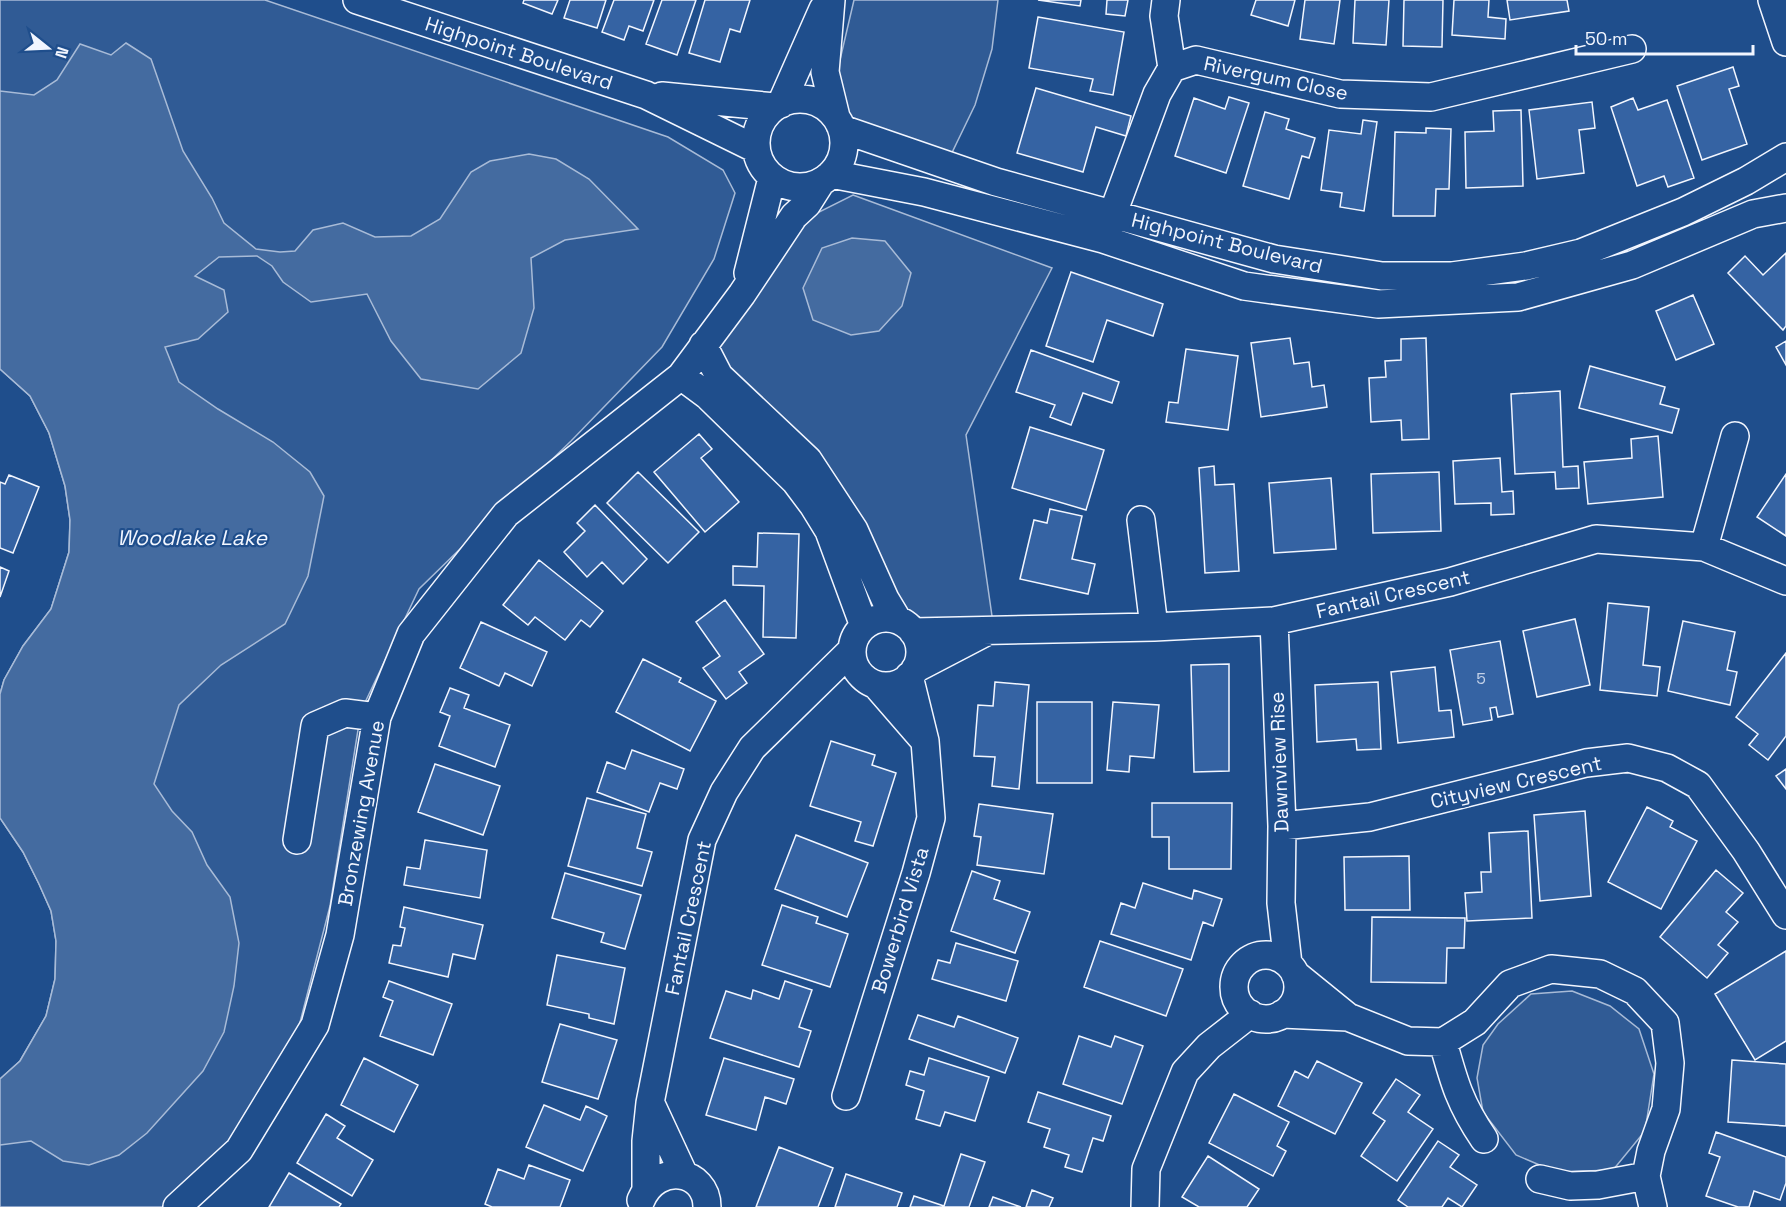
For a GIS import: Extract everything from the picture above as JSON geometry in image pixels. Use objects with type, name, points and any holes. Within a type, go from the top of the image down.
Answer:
[{"type":"street","name":"Highpoint Boulevard","points":[[357,0],[646,95],[756,149]]},
{"type":"street","points":[[778,106],[829,0]]},
{"type":"street","points":[[829,0],[825,72],[844,138],[844,151],[839,163],[826,178],[809,187],[796,188],[783,185],[772,178],[759,159],[756,137],[766,115],[778,106],[792,100],[805,99],[827,108],[838,121]]},
{"type":"street","points":[[1108,227],[1157,94],[1172,68],[1164,16],[1166,0]]},
{"type":"street","points":[[1772,0],[1786,42]]},
{"type":"street","name":"Rivergum Close","points":[[1172,68],[1196,60],[1340,94],[1431,98],[1632,49]]},
{"type":"street","name":"Highpoint Boulevard","points":[[646,95],[778,106]]},
{"type":"street","name":"Highpoint Boulevard","points":[[838,121],[846,130],[996,182],[1244,285],[1378,304],[1518,297],[1632,265],[1753,214],[1786,208]]},
{"type":"street","name":"Highpoint Boulevard","points":[[826,178],[924,192],[1274,259],[1382,276],[1452,276],[1526,266],[1581,253],[1683,212],[1786,158]]},
{"type":"street","name":"Bronzewing Avenue","points":[[742,294],[772,178]]},
{"type":"street","name":"Bronzewing Avenue","points":[[177,1207],[239,1150],[315,1025],[340,935],[377,717],[411,634],[506,514],[681,376],[742,294],[794,216],[807,204],[826,178]]},
{"type":"street","points":[[703,345],[719,376],[808,460],[854,530],[885,599],[918,640],[919,660],[912,673],[899,683],[888,686],[870,682]]},
{"type":"street","points":[[681,376],[708,396],[795,481],[813,505],[829,531],[864,626]]},
{"type":"street","points":[[1704,547],[1735,436]]},
{"type":"street","points":[[1141,520],[1154,627]]},
{"type":"street","name":"Fantail Crescent","points":[[905,626],[988,632],[1274,621],[1450,582],[1596,539],[1704,547],[1786,581]]},
{"type":"street","points":[[905,626],[885,617],[864,626],[857,633],[852,650],[853,661],[857,670],[925,741]]},
{"type":"street","name":"Dawnview Rise","points":[[1274,621],[1281,826],[1281,903],[1292,969]]},
{"type":"street","name":"Fantail Crescent","points":[[912,673],[988,632]]},
{"type":"street","name":"Fantail Crescent","points":[[640,1201],[650,1103],[702,840],[724,792],[752,748],[852,650]]},
{"type":"street","name":"Bowerbird Vista","points":[[846,1096],[931,818],[925,741],[912,673]]},
{"type":"street","name":"Fantail Crescent","points":[[807,694],[870,682]]},
{"type":"street","points":[[297,840],[315,726],[345,713],[377,717]]},
{"type":"street","name":"Cityview Crescent","points":[[1281,826],[1370,817],[1586,763],[1628,758],[1667,768],[1698,785],[1746,851],[1786,915]]},
{"type":"street","name":"Dawnview Rise","points":[[1263,955],[1281,903]]},
{"type":"street","points":[[1292,969],[1298,985],[1296,996],[1291,1007],[1282,1014],[1271,1018],[1260,1018],[1243,1006],[1234,986],[1237,974],[1243,965],[1252,958],[1263,955],[1277,957],[1292,969],[1348,1017],[1408,1041],[1443,1042],[1475,1022],[1510,984],[1551,969],[1600,974],[1635,991],[1665,1023],[1670,1063],[1666,1108],[1651,1151],[1646,1176],[1653,1207]]},
{"type":"street","points":[[1145,1207],[1146,1169],[1185,1072],[1243,1006]]},
{"type":"street","points":[[1282,1014],[1348,1017]]},
{"type":"street","points":[[1443,1042],[1458,1094],[1470,1119],[1484,1139]]},
{"type":"street","points":[[650,1103],[684,1175]]},
{"type":"street","points":[[640,1201],[656,1179],[670,1174],[684,1175],[695,1181],[703,1190],[707,1207]]},
{"type":"street","points":[[1540,1179],[1570,1186],[1598,1185],[1646,1176]]},
{"type":"shaded area","points":[[0,0],[265,0],[668,137],[723,170],[735,193],[714,259],[662,347],[571,441],[419,589],[361,711],[330,906],[297,1034],[237,1137],[162,1207],[0,1207],[0,1079],[20,1061],[46,1016],[55,979],[56,941],[51,911],[39,884],[23,852],[0,818],[0,694],[4,680],[23,646],[51,609],[69,552],[70,520],[65,486],[49,433],[30,396],[0,369]]},
{"type":"shaded area","points":[[854,0],[998,0],[992,49],[975,105],[945,167],[856,137],[832,94]]},
{"type":"shaded area","points":[[853,195],[1052,268],[966,435],[993,623],[937,625],[908,617],[732,383],[714,334],[805,219]]},
{"type":"shaded area","points":[[1572,991],[1610,1006],[1639,1029],[1654,1074],[1645,1131],[1613,1170],[1556,1172],[1516,1155],[1483,1112],[1477,1078],[1483,1045],[1498,1024],[1531,994]]},
{"type":"water","name":"Woodlake Lake","points":[[126,43],[151,59],[183,151],[212,198],[224,223],[256,249],[295,251],[313,230],[343,223],[375,237],[411,236],[440,219],[471,172],[490,161],[529,154],[556,159],[589,179],[638,229],[565,240],[531,258],[534,308],[521,353],[478,389],[421,379],[391,341],[367,294],[311,302],[283,282],[272,266],[257,256],[219,257],[195,276],[224,290],[228,312],[198,339],[165,347],[179,382],[273,442],[310,472],[324,496],[308,576],[285,624],[221,665],[179,705],[154,784],[172,811],[192,832],[207,865],[230,897],[239,943],[234,986],[224,1032],[203,1071],[147,1133],[119,1155],[89,1165],[63,1161],[31,1141],[0,1145],[0,1079],[20,1061],[46,1016],[55,979],[56,941],[51,911],[39,884],[23,852],[0,818],[0,694],[4,680],[23,646],[51,609],[69,552],[70,520],[65,486],[49,433],[30,396],[0,369],[0,91],[34,95],[57,80],[80,44],[111,55]]},
{"type":"water","points":[[852,238],[885,241],[911,273],[902,306],[879,331],[851,335],[813,320],[803,288],[822,248]]},
{"type":"building","points":[[524,0],[558,0],[552,14],[523,3]]},
{"type":"building","points":[[570,0],[606,0],[597,28],[564,18]]},
{"type":"building","points":[[614,0],[654,0],[643,31],[629,26],[624,40],[602,32]]},
{"type":"building","points":[[662,0],[696,0],[677,55],[646,44]]},
{"type":"building","points":[[705,0],[750,0],[740,32],[730,29],[720,62],[689,53]]},
{"type":"building","points":[[1038,0],[1081,0],[1080,6]]},
{"type":"building","points":[[1107,0],[1128,0],[1125,16],[1106,14]]},
{"type":"building","points":[[1256,0],[1295,0],[1288,26],[1251,15]]},
{"type":"building","points":[[1305,0],[1340,0],[1334,44],[1300,39]]},
{"type":"building","points":[[1355,0],[1389,0],[1386,45],[1353,43]]},
{"type":"building","points":[[1404,0],[1443,0],[1442,47],[1403,46]]},
{"type":"building","points":[[1454,0],[1489,0],[1488,17],[1506,19],[1505,39],[1452,35]]},
{"type":"building","points":[[1507,0],[1567,0],[1569,11],[1510,20]]},
{"type":"building","points":[[1038,17],[1124,32],[1113,95],[1090,91],[1093,79],[1029,68]]},
{"type":"building","points":[[1733,67],[1739,86],[1729,89],[1747,144],[1702,160],[1677,86]]},
{"type":"building","points":[[1036,88],[1131,116],[1126,136],[1096,127],[1083,172],[1017,153]]},
{"type":"building","points":[[1229,97],[1249,103],[1226,173],[1175,156],[1194,98],[1225,109]]},
{"type":"building","points":[[1633,98],[1638,110],[1667,100],[1694,178],[1668,187],[1664,176],[1637,186],[1611,107]]},
{"type":"building","points":[[1592,102],[1595,128],[1579,130],[1584,173],[1537,179],[1529,110]]},
{"type":"building","points":[[1521,110],[1523,186],[1466,188],[1465,132],[1494,131],[1493,111]]},
{"type":"building","points":[[1265,112],[1289,119],[1286,129],[1315,138],[1309,158],[1302,156],[1289,199],[1243,186]]},
{"type":"building","points":[[1363,120],[1377,122],[1364,211],[1340,207],[1342,193],[1321,190],[1329,130],[1361,134]]},
{"type":"building","points":[[1426,128],[1451,129],[1449,189],[1436,189],[1435,216],[1393,216],[1395,132],[1426,133]]},
{"type":"building","points":[[1786,253],[1786,326],[1783,330],[1728,273],[1745,256],[1763,275]]},
{"type":"building","points":[[1071,272],[1163,304],[1153,336],[1107,320],[1093,362],[1046,346]]},
{"type":"building","points":[[1693,295],[1714,344],[1676,360],[1656,311]]},
{"type":"building","points":[[1290,338],[1294,364],[1309,362],[1312,387],[1324,385],[1327,407],[1261,417],[1251,343]]},
{"type":"building","points":[[1426,338],[1429,439],[1402,440],[1401,420],[1371,422],[1369,378],[1386,377],[1385,361],[1401,360],[1401,339]]},
{"type":"building","points":[[1786,341],[1786,365],[1776,347]]},
{"type":"building","points":[[1186,349],[1238,356],[1228,430],[1166,422],[1169,402],[1178,403]]},
{"type":"building","points":[[1031,350],[1119,382],[1112,403],[1083,393],[1071,425],[1050,417],[1055,405],[1016,392]]},
{"type":"building","points":[[1590,366],[1665,387],[1660,404],[1679,409],[1672,433],[1579,408]]},
{"type":"building","points":[[1560,391],[1563,467],[1578,466],[1579,488],[1556,489],[1555,472],[1515,474],[1511,394]]},
{"type":"building","points":[[1030,427],[1104,450],[1086,510],[1012,488]]},
{"type":"building","points":[[699,434],[712,449],[701,458],[739,502],[705,532],[654,472]]},
{"type":"building","points":[[1658,436],[1663,497],[1588,504],[1584,462],[1632,458],[1631,439]]},
{"type":"building","points":[[1500,458],[1502,492],[1513,491],[1514,514],[1491,515],[1491,503],[1455,504],[1453,461]]},
{"type":"building","points":[[1214,466],[1215,485],[1234,484],[1239,571],[1205,573],[1199,468]]},
{"type":"building","points":[[638,472],[699,532],[668,563],[607,503]]},
{"type":"building","points":[[1439,472],[1441,531],[1373,533],[1371,474]]},
{"type":"building","points":[[1786,474],[1786,536],[1757,517]]},
{"type":"building","points":[[9,475],[39,487],[13,553],[0,548],[0,482],[5,484]]},
{"type":"building","points":[[1331,478],[1336,549],[1274,553],[1269,483]]},
{"type":"building","points":[[595,505],[647,559],[623,584],[602,562],[587,577],[564,552],[585,531],[577,523]]},
{"type":"building","points":[[1050,509],[1082,516],[1072,559],[1095,564],[1088,594],[1020,579],[1034,520],[1047,523]]},
{"type":"building","points":[[758,533],[799,534],[796,638],[763,637],[764,586],[733,585],[733,566],[757,567]]},
{"type":"building","points":[[539,560],[603,611],[590,627],[581,620],[565,640],[535,617],[528,625],[503,605]]},
{"type":"building","points":[[0,567],[9,571],[0,597]]},
{"type":"building","points":[[725,600],[764,654],[739,672],[747,683],[726,699],[703,668],[720,656],[696,622]]},
{"type":"building","points":[[1608,603],[1649,607],[1643,665],[1660,667],[1657,696],[1600,690]]},
{"type":"building","points":[[1575,619],[1590,685],[1537,697],[1523,631]]},
{"type":"building","points":[[1683,621],[1735,632],[1727,670],[1737,672],[1730,705],[1668,691]]},
{"type":"building","points":[[481,622],[547,652],[532,686],[505,673],[499,686],[460,668]]},
{"type":"building","points":[[1500,641],[1513,714],[1498,717],[1496,707],[1490,708],[1492,720],[1463,725],[1450,650]]},
{"type":"building","points":[[1786,653],[1786,736],[1768,760],[1749,745],[1758,734],[1736,717]]},
{"type":"building","points":[[643,659],[681,678],[679,682],[716,701],[690,751],[616,712]]},
{"type":"building","points":[[1229,664],[1229,771],[1194,772],[1191,665]]},
{"type":"building","points":[[1435,667],[1439,711],[1451,710],[1454,737],[1398,743],[1391,672]]},
{"type":"building","points":[[995,682],[1029,685],[1019,789],[992,786],[995,757],[974,756],[978,705],[993,706]]},
{"type":"building","points":[[1378,682],[1381,749],[1357,750],[1356,739],[1317,742],[1315,685]]},
{"type":"building","points":[[450,688],[469,695],[464,708],[510,725],[495,767],[439,746],[450,716],[440,712]]},
{"type":"building","points":[[1037,702],[1092,702],[1092,783],[1037,783]]},
{"type":"building","points":[[1113,702],[1159,705],[1154,758],[1130,756],[1129,772],[1107,770]]},
{"type":"building","points":[[831,741],[875,755],[872,765],[896,773],[873,846],[855,841],[861,822],[810,806]]},
{"type":"building","points":[[632,750],[684,769],[677,789],[660,783],[649,812],[597,792],[607,762],[625,769]]},
{"type":"building","points":[[435,764],[500,786],[483,835],[418,812]]},
{"type":"building","points":[[1786,769],[1786,789],[1776,776]]},
{"type":"building","points":[[587,798],[646,814],[637,848],[652,852],[642,886],[568,866]]},
{"type":"building","points":[[1152,803],[1232,803],[1231,869],[1169,869],[1169,837],[1152,837]]},
{"type":"building","points":[[979,804],[1053,814],[1044,874],[977,865],[981,837],[974,836]]},
{"type":"building","points":[[1647,807],[1673,821],[1670,827],[1697,841],[1661,909],[1608,882]]},
{"type":"building","points":[[1585,811],[1591,896],[1540,901],[1534,815]]},
{"type":"building","points":[[1528,831],[1532,918],[1467,921],[1465,893],[1482,892],[1481,872],[1491,872],[1489,833]]},
{"type":"building","points":[[796,835],[868,863],[847,917],[775,889]]},
{"type":"building","points":[[425,840],[487,850],[480,898],[404,885],[407,867],[420,869]]},
{"type":"building","points":[[1409,856],[1410,910],[1345,910],[1344,857]]},
{"type":"building","points":[[1716,870],[1743,893],[1726,912],[1738,922],[1718,945],[1728,953],[1707,978],[1660,937]]},
{"type":"building","points":[[972,871],[1000,881],[994,899],[1030,912],[1015,953],[951,931]]},
{"type":"building","points":[[565,873],[641,895],[625,949],[601,942],[604,933],[552,918]]},
{"type":"building","points":[[1143,883],[1192,899],[1194,890],[1222,899],[1213,926],[1203,922],[1191,960],[1111,934],[1121,903],[1135,908]]},
{"type":"building","points":[[782,905],[818,917],[816,923],[848,934],[830,987],[762,965]]},
{"type":"building","points":[[404,907],[483,925],[475,959],[453,954],[448,977],[389,963],[393,945],[401,946],[405,928],[400,927]]},
{"type":"building","points":[[1372,917],[1465,918],[1464,948],[1447,948],[1446,983],[1371,982]]},
{"type":"building","points":[[1100,941],[1183,969],[1166,1016],[1084,987]]},
{"type":"building","points":[[956,943],[1018,961],[1006,1001],[932,979],[938,960],[950,963]]},
{"type":"building","points":[[1786,951],[1786,1041],[1755,1060],[1715,994]]},
{"type":"building","points":[[557,955],[625,968],[614,1024],[589,1018],[589,1014],[547,1005]]},
{"type":"building","points":[[389,981],[452,1004],[433,1055],[380,1036],[393,1001],[383,997]]},
{"type":"building","points":[[785,981],[812,990],[799,1027],[811,1031],[799,1067],[710,1038],[726,991],[751,999],[753,990],[779,999]]},
{"type":"building","points":[[918,1015],[954,1027],[958,1016],[1018,1038],[1005,1073],[909,1039]]},
{"type":"building","points":[[560,1024],[617,1040],[598,1099],[542,1082]]},
{"type":"building","points":[[1079,1036],[1111,1047],[1115,1036],[1143,1046],[1122,1104],[1063,1084]]},
{"type":"building","points":[[364,1058],[418,1085],[394,1132],[341,1105]]},
{"type":"building","points":[[724,1058],[794,1079],[786,1104],[765,1097],[756,1130],[706,1115]]},
{"type":"building","points":[[929,1058],[989,1077],[975,1121],[945,1112],[940,1126],[916,1119],[924,1091],[906,1085],[910,1071],[924,1075]]},
{"type":"building","points":[[1732,1060],[1786,1064],[1786,1126],[1728,1122]]},
{"type":"building","points":[[1317,1061],[1362,1083],[1335,1134],[1278,1106],[1295,1071],[1308,1078]]},
{"type":"building","points":[[1396,1079],[1420,1095],[1408,1112],[1433,1129],[1397,1181],[1361,1156],[1385,1121],[1373,1113]]},
{"type":"building","points":[[1038,1092],[1111,1116],[1103,1141],[1093,1138],[1082,1172],[1065,1167],[1069,1155],[1044,1147],[1050,1129],[1028,1122]]},
{"type":"building","points":[[1234,1094],[1289,1122],[1277,1146],[1286,1151],[1273,1176],[1209,1143]]},
{"type":"building","points":[[544,1105],[580,1120],[586,1106],[607,1116],[583,1171],[526,1147]]},
{"type":"building","points":[[326,1114],[345,1126],[337,1138],[373,1160],[352,1196],[297,1163]]},
{"type":"building","points":[[1716,1132],[1786,1157],[1786,1183],[1780,1200],[1754,1191],[1749,1207],[1738,1207],[1706,1196],[1720,1157],[1709,1153]]},
{"type":"building","points":[[1438,1141],[1459,1155],[1450,1167],[1477,1185],[1462,1207],[1448,1198],[1442,1207],[1408,1207],[1398,1200]]},
{"type":"building","points":[[779,1147],[833,1168],[818,1207],[756,1207]]},
{"type":"building","points":[[961,1154],[985,1162],[969,1207],[910,1207],[914,1196],[944,1206]]},
{"type":"building","points":[[1208,1156],[1259,1189],[1247,1207],[1199,1207],[1182,1197]]},
{"type":"building","points":[[529,1165],[570,1180],[560,1207],[492,1207],[485,1204],[498,1169],[524,1179]]},
{"type":"building","points":[[289,1173],[341,1204],[339,1207],[269,1207]]},
{"type":"building","points":[[846,1174],[902,1193],[897,1207],[835,1207]]},
{"type":"building","points":[[1032,1190],[1053,1198],[1049,1207],[1026,1207]]},
{"type":"building","points":[[993,1197],[1021,1207],[989,1207]]}]
